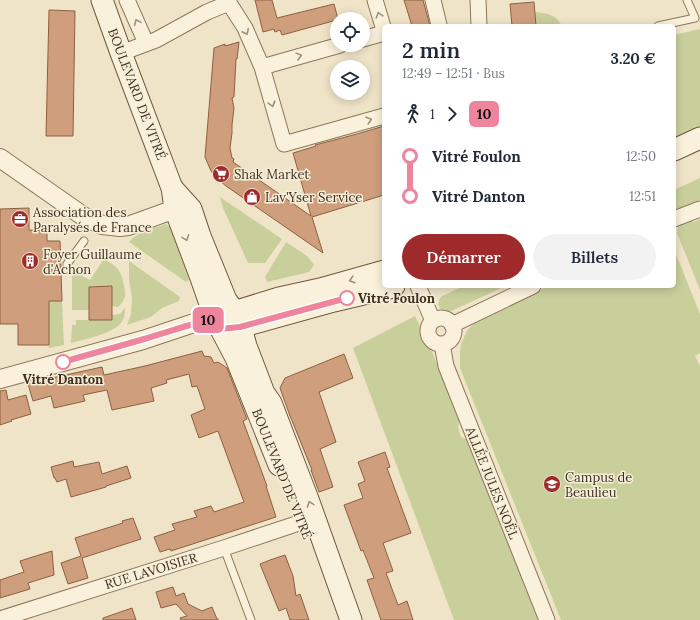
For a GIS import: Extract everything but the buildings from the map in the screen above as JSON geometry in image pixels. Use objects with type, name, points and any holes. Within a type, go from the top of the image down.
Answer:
[{"type":"main road","name":"BOULEVARD DE VITRÉ","points":[[102,0],[172,188],[175,209],[201,278],[228,321],[243,335],[264,393],[271,403],[309,502],[351,620]]},
{"type":"main road","points":[[676,149],[700,138]]},
{"type":"main road","name":"BOULEVARD DE VITRÉ","points":[[172,188],[191,209],[200,236],[226,300],[228,321],[236,358],[340,620]]},
{"type":"main road","points":[[228,321],[279,298],[320,289],[382,272]]},
{"type":"main road","points":[[228,321],[389,288]]},
{"type":"street","points":[[127,0],[146,43]]},
{"type":"street","points":[[375,0],[382,24]]},
{"type":"street","points":[[433,0],[439,24]]},
{"type":"street","points":[[478,0],[479,24]]},
{"type":"street","points":[[121,53],[156,40],[207,12],[229,2],[245,28],[262,67],[284,144],[382,117]]},
{"type":"street","points":[[370,36],[382,32]]},
{"type":"street","points":[[262,67],[330,48]]},
{"type":"street","points":[[0,158],[83,216],[102,225],[120,227],[128,226],[175,209]]},
{"type":"street","points":[[676,218],[700,209]]},
{"type":"street","points":[[419,288],[433,321]]},
{"type":"street","points":[[452,325],[528,288]]},
{"type":"street","points":[[437,319],[445,319],[452,325],[452,337],[450,340],[442,344],[438,344],[431,339],[428,332],[428,327],[433,321],[437,319]]},
{"type":"street","points":[[0,379],[137,342],[191,324],[228,321]]},
{"type":"street","name":"ALLÉE JULES NOËL","points":[[442,344],[446,366],[546,620]]},
{"type":"street","name":"RUE LAVOISIER","points":[[0,619],[302,522]]},
{"type":"lane","points":[[667,24],[695,18],[687,0]]},
{"type":"lane","points":[[67,264],[84,241]]},
{"type":"lane","points":[[224,548],[251,620]]},
{"type":"green space","points":[[535,12],[551,15],[561,24],[536,24]]},
{"type":"green space","points":[[700,29],[700,128],[676,139],[676,35]]},
{"type":"green space","points":[[700,178],[700,200],[676,209],[676,189]]},
{"type":"green space","points":[[220,197],[282,239],[265,263],[248,263],[223,208]]},
{"type":"green space","points":[[691,219],[693,222],[700,219],[700,290],[677,233],[679,225]]},
{"type":"green space","points":[[166,224],[170,227],[189,280],[186,282],[129,242],[141,233]]},
{"type":"green space","points":[[286,242],[307,256],[314,265],[309,272],[267,282],[265,277]]},
{"type":"green space","name":"Campus de Beaulieu","points":[[676,254],[700,314],[700,353],[695,356],[700,366],[700,620],[561,620],[460,368],[461,344],[467,331],[473,324],[488,315],[544,288],[676,288]]},
{"type":"green space","points":[[104,259],[113,264],[120,273],[125,291],[123,301],[118,307],[112,306],[112,286],[89,287],[89,310],[72,310],[72,271],[90,280]]},
{"type":"green space","points":[[129,261],[180,297],[179,301],[162,308],[151,317],[127,325],[131,314],[132,298],[129,279]]},
{"type":"green space","points":[[460,288],[502,288],[449,312],[446,312],[439,307],[439,301],[442,296]]},
{"type":"green space","points":[[49,301],[62,301],[64,345],[49,348]]},
{"type":"green space","points":[[125,308],[123,319],[117,327],[98,336],[71,343],[72,325],[76,325],[76,320],[112,320],[112,315],[120,314]]},
{"type":"green space","points":[[415,316],[430,347],[460,419],[458,427],[461,437],[468,440],[539,620],[454,620],[353,348]]},
{"type":"bus line","name":"10","points":[[63,362],[143,340],[183,326],[215,318],[220,329],[240,327],[347,298]]},
{"type":"place","name":"Shak Market","points":[[221,174]]},
{"type":"place","name":"Lav'Yser Service","points":[[252,197]]},
{"type":"place","name":"Association des Paralysés de France","points":[[20,219]]},
{"type":"place","name":"Foyer Guillaume d'Achon","points":[[30,261]]},
{"type":"place","name":"Vitré Foulon","points":[[347,298]]},
{"type":"place","name":"Vitré Danton","points":[[63,362]]},
{"type":"place","name":"Campus de Beaulieu","points":[[552,484]]}]
